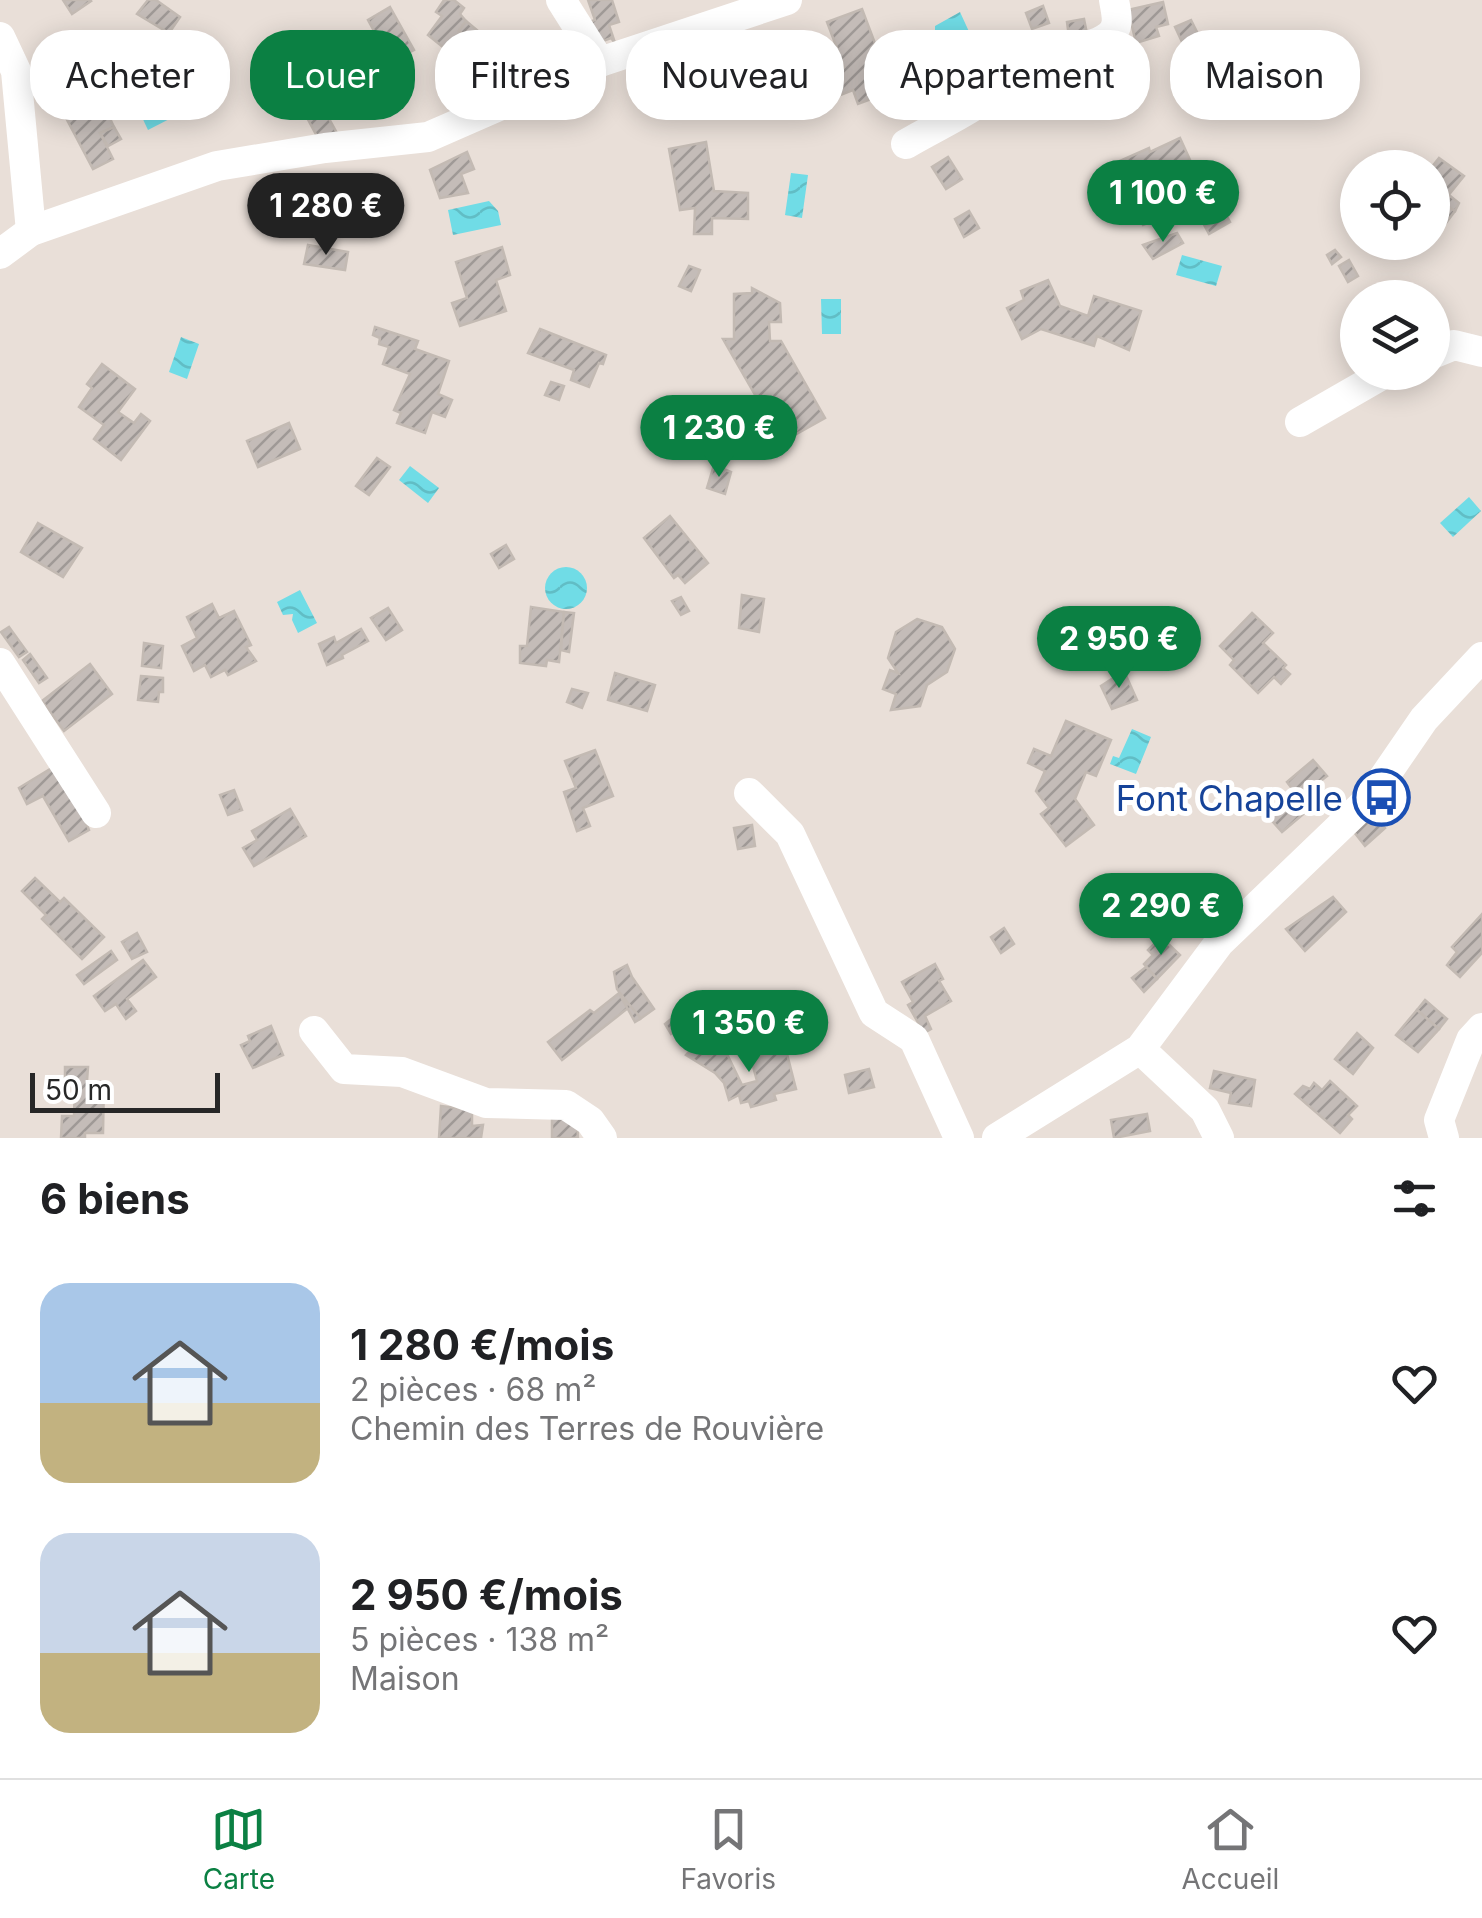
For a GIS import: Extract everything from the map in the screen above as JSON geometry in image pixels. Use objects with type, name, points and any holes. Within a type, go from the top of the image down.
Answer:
[{"type":"street","points":[[561,0],[580,30]]},
{"type":"street","points":[[606,60],[787,0]]},
{"type":"street","points":[[906,144],[989,94],[1031,54],[1093,45],[1111,35],[1118,24],[1114,0]]},
{"type":"street","points":[[0,38],[16,71],[31,231]]},
{"type":"street","points":[[0,254],[31,231],[217,166],[325,148],[428,138],[469,120]]},
{"type":"street","points":[[1450,347],[1482,352]]},
{"type":"street","points":[[1300,422],[1355,390]]},
{"type":"street","points":[[997,1138],[1140,1048],[1219,943],[1369,799],[1424,720],[1482,657]]},
{"type":"street","points":[[0,663],[96,812]]},
{"type":"street","points":[[749,794],[790,834],[874,1013],[914,1039],[959,1138]]},
{"type":"street","points":[[1444,1138],[1439,1120],[1471,1040],[1482,1028]]},
{"type":"street","points":[[314,1032],[344,1069],[402,1072],[486,1103],[566,1105],[590,1121],[602,1138]]},
{"type":"street","points":[[1140,1048],[1205,1110],[1219,1138]]},
{"type":"water","points":[[960,12],[968,30],[935,30],[935,26]]},
{"type":"water","points":[[143,120],[167,120],[148,130]]},
{"type":"water","points":[[791,173],[808,175],[802,218],[785,215]]},
{"type":"water","points":[[489,201],[498,211],[501,225],[453,235],[448,210]]},
{"type":"water","points":[[1182,255],[1222,266],[1216,286],[1176,275]]},
{"type":"water","points":[[821,299],[841,299],[841,334],[822,334]]},
{"type":"water","points":[[181,337],[199,344],[187,379],[169,372]]},
{"type":"water","points":[[410,466],[439,488],[428,503],[399,480]]},
{"type":"water","points":[[1469,497],[1481,511],[1453,537],[1440,523]]},
{"type":"water","points":[[566,567],[581,573],[587,588],[581,603],[566,609],[551,603],[545,588],[551,573]]},
{"type":"water","points":[[300,590],[317,623],[298,633],[293,614],[283,615],[277,602]]},
{"type":"water","points":[[1132,729],[1151,737],[1136,774],[1110,764],[1113,756],[1119,758]]},
{"type":"building","points":[[63,0],[90,0],[91,1],[72,14]]},
{"type":"building","points":[[148,0],[156,0],[180,17],[171,30],[164,30],[137,14]]},
{"type":"building","points":[[444,0],[454,0],[464,8],[460,14],[466,21],[460,30],[435,30],[435,41],[428,35],[442,16],[436,12]]},
{"type":"building","points":[[588,0],[612,0],[619,22],[609,25],[615,43],[611,38],[606,40],[606,30],[587,30],[584,24],[595,20]]},
{"type":"building","points":[[1163,2],[1168,24],[1156,27],[1159,36],[1150,39],[1150,30],[1133,30],[1128,10]]},
{"type":"building","points":[[1043,6],[1049,23],[1032,29],[1026,13]]},
{"type":"building","points":[[390,7],[403,30],[373,30],[368,20]]},
{"type":"building","points":[[862,9],[870,30],[864,30],[864,102],[858,104],[853,90],[844,94],[844,30],[830,30],[827,22]]},
{"type":"building","points":[[1084,19],[1086,30],[1068,30],[1067,22]]},
{"type":"building","points":[[1191,20],[1196,30],[1176,30],[1175,27]]},
{"type":"building","points":[[466,21],[477,30],[460,30]]},
{"type":"building","points":[[67,120],[111,120],[114,127],[100,133],[113,159],[93,169]]},
{"type":"building","points":[[308,120],[330,120],[338,135],[319,140]]},
{"type":"building","points":[[114,127],[121,139],[108,146],[100,133]]},
{"type":"building","points":[[1180,138],[1190,160],[1179,165],[1199,198],[1181,213],[1160,178],[1152,182],[1154,187],[1142,193],[1149,206],[1124,218],[1102,169]]},
{"type":"building","points":[[706,142],[714,191],[748,193],[748,219],[712,218],[712,234],[694,234],[695,208],[680,210],[669,149]]},
{"type":"building","points":[[467,152],[474,169],[461,174],[468,193],[440,198],[430,170]]},
{"type":"building","points":[[948,157],[962,179],[946,189],[932,167]]},
{"type":"building","points":[[1187,161],[1207,193],[1199,198],[1179,165]]},
{"type":"building","points":[[1450,166],[1464,176],[1450,193]]},
{"type":"building","points":[[1450,196],[1459,203],[1455,211],[1450,207]]},
{"type":"building","points":[[1169,197],[1180,211],[1143,225],[1137,212]]},
{"type":"building","points":[[1222,207],[1230,222],[1209,234],[1201,219]]},
{"type":"building","points":[[969,211],[979,228],[964,237],[955,219]]},
{"type":"building","points":[[1177,233],[1183,243],[1153,259],[1143,245]]},
{"type":"building","points":[[308,245],[348,252],[345,270],[304,264]]},
{"type":"building","points":[[502,247],[510,275],[496,280],[506,311],[460,326],[452,303],[467,298],[456,262]]},
{"type":"building","points":[[1335,250],[1340,258],[1332,264],[1327,255]]},
{"type":"building","points":[[1349,260],[1358,276],[1347,280],[1339,266]]},
{"type":"building","points":[[689,266],[700,270],[691,291],[679,286]]},
{"type":"building","points":[[1048,280],[1060,306],[1088,316],[1094,296],[1141,311],[1129,350],[1097,336],[1094,346],[1041,329],[1022,339],[1007,308],[1024,300],[1021,291]]},
{"type":"building","points":[[752,288],[780,303],[781,322],[769,322],[770,341],[781,341],[825,418],[782,442],[723,339],[734,339],[734,294],[752,293]]},
{"type":"building","points":[[375,327],[418,341],[415,349],[449,361],[438,394],[452,400],[445,417],[432,412],[425,433],[397,423],[401,413],[394,410],[410,374],[383,364],[389,347],[379,344],[380,338],[373,335]]},
{"type":"building","points":[[540,329],[606,355],[589,387],[571,380],[574,370],[528,353]]},
{"type":"building","points":[[102,364],[135,389],[118,412],[134,423],[141,414],[150,421],[121,460],[94,439],[104,425],[79,407],[92,388],[87,384]]},
{"type":"building","points":[[551,382],[564,386],[559,400],[545,395]]},
{"type":"building","points":[[289,423],[300,449],[258,467],[247,441]]},
{"type":"building","points":[[377,458],[390,467],[369,495],[356,486]]},
{"type":"building","points":[[714,465],[731,472],[725,494],[707,488]]},
{"type":"building","points":[[670,516],[708,563],[685,583],[678,575],[674,578],[644,538]]},
{"type":"building","points":[[38,523],[82,548],[63,577],[21,552]]},
{"type":"building","points":[[506,545],[514,559],[499,568],[491,554]]},
{"type":"building","points":[[742,595],[764,599],[759,632],[739,628]]},
{"type":"building","points":[[681,597],[689,611],[681,615],[672,601]]},
{"type":"building","points":[[212,604],[219,618],[234,611],[251,645],[246,647],[256,661],[228,675],[225,670],[211,677],[205,665],[194,671],[182,646],[197,638],[187,617]]},
{"type":"building","points":[[531,607],[564,612],[559,662],[547,660],[546,666],[520,663],[520,646],[527,646]]},
{"type":"building","points":[[388,608],[402,630],[386,640],[371,618]]},
{"type":"building","points":[[564,612],[574,613],[569,652],[561,650]]},
{"type":"building","points":[[1252,613],[1273,633],[1263,643],[1290,674],[1281,684],[1274,677],[1258,693],[1230,665],[1234,660],[1220,646]]},
{"type":"building","points":[[917,619],[942,627],[955,649],[947,672],[927,685],[920,706],[891,710],[896,694],[883,689],[890,670],[898,673],[888,658],[896,632]]},
{"type":"building","points":[[9,627],[27,652],[19,657],[1,632]]},
{"type":"building","points":[[361,629],[368,641],[327,665],[319,644],[334,637],[336,643]]},
{"type":"building","points":[[144,643],[163,646],[161,668],[142,666]]},
{"type":"building","points":[[30,654],[47,678],[39,683],[23,660]]},
{"type":"building","points":[[90,664],[112,694],[64,731],[42,701]]},
{"type":"building","points":[[1124,671],[1137,700],[1112,709],[1101,686]]},
{"type":"building","points":[[615,673],[655,685],[647,711],[608,700]]},
{"type":"building","points":[[141,676],[163,678],[158,702],[138,700]]},
{"type":"building","points":[[572,689],[588,693],[582,708],[567,702]]},
{"type":"building","points":[[1066,721],[1111,740],[1096,776],[1086,772],[1075,799],[1094,825],[1066,846],[1041,814],[1049,808],[1036,791],[1045,771],[1028,763],[1034,749],[1051,756]]},
{"type":"building","points":[[595,750],[613,796],[583,808],[590,826],[577,831],[564,792],[576,788],[565,761]]},
{"type":"building","points":[[1313,760],[1327,776],[1318,783],[1327,794],[1282,832],[1266,814],[1293,790],[1287,782]]},
{"type":"building","points":[[60,763],[89,830],[69,841],[43,796],[27,804],[19,788]]},
{"type":"building","points":[[234,790],[242,810],[228,815],[220,795]]},
{"type":"building","points":[[290,809],[306,836],[254,866],[243,848],[257,840],[252,831]]},
{"type":"building","points":[[1374,814],[1385,828],[1365,846],[1354,832]]},
{"type":"building","points":[[752,825],[755,846],[738,849],[734,828]]},
{"type":"building","points":[[35,878],[60,902],[64,898],[104,937],[82,959],[42,919],[46,915],[22,891]]},
{"type":"building","points":[[1333,897],[1346,912],[1305,951],[1286,929]]},
{"type":"building","points":[[1482,914],[1482,953],[1460,977],[1447,965],[1457,952],[1452,947]]},
{"type":"building","points":[[1004,928],[1014,944],[1001,953],[991,937]]},
{"type":"building","points":[[137,933],[147,952],[132,959],[122,942]]},
{"type":"building","points":[[1161,937],[1180,955],[1157,979],[1144,964],[1153,955],[1148,950]]},
{"type":"building","points":[[111,951],[117,960],[84,984],[77,975]]},
{"type":"building","points":[[143,960],[156,977],[127,999],[136,1011],[126,1019],[116,1004],[105,1011],[94,996]]},
{"type":"building","points":[[935,964],[943,979],[939,981],[951,1001],[925,1016],[931,1029],[924,1033],[908,1005],[913,1002],[902,982]]},
{"type":"building","points":[[627,965],[654,1009],[640,1019],[617,989],[614,972]]},
{"type":"building","points":[[1146,967],[1157,979],[1144,992],[1132,978]]},
{"type":"building","points":[[619,993],[628,1008],[562,1060],[548,1042]]},
{"type":"building","points":[[619,993],[639,1016],[640,1019],[635,1022]]},
{"type":"building","points":[[699,996],[707,1005],[671,1034],[665,1024]]},
{"type":"building","points":[[1425,1000],[1447,1019],[1439,1029],[1417,1010]]},
{"type":"building","points":[[1417,1010],[1439,1029],[1418,1052],[1396,1035]]},
{"type":"building","points":[[271,1026],[283,1055],[253,1068],[241,1045],[250,1041],[248,1036]]},
{"type":"building","points":[[1357,1033],[1373,1048],[1353,1074],[1335,1059]]},
{"type":"building","points":[[699,1041],[709,1050],[706,1053],[710,1057],[718,1049],[728,1056],[742,1085],[757,1081],[751,1059],[786,1050],[796,1089],[774,1094],[776,1100],[751,1107],[749,1101],[741,1103],[739,1095],[729,1100],[724,1083],[715,1073],[686,1055]]},
{"type":"building","points":[[65,1067],[88,1067],[87,1081],[104,1082],[103,1133],[61,1138],[62,1116],[74,1116],[75,1082],[65,1082]]},
{"type":"building","points":[[869,1069],[874,1087],[849,1093],[845,1075]]},
{"type":"building","points":[[1214,1071],[1255,1080],[1251,1106],[1229,1103],[1231,1093],[1210,1088]]},
{"type":"building","points":[[1330,1081],[1357,1106],[1340,1133],[1295,1094],[1303,1086],[1310,1089],[1314,1083],[1322,1090]]},
{"type":"building","points":[[441,1106],[472,1110],[472,1126],[483,1125],[481,1138],[439,1138]]},
{"type":"building","points":[[1147,1114],[1150,1131],[1114,1138],[1111,1120]]},
{"type":"building","points":[[552,1117],[577,1117],[578,1138],[552,1138]]},
{"type":"place","name":"Font Chapelle","points":[[1382,798]]}]
